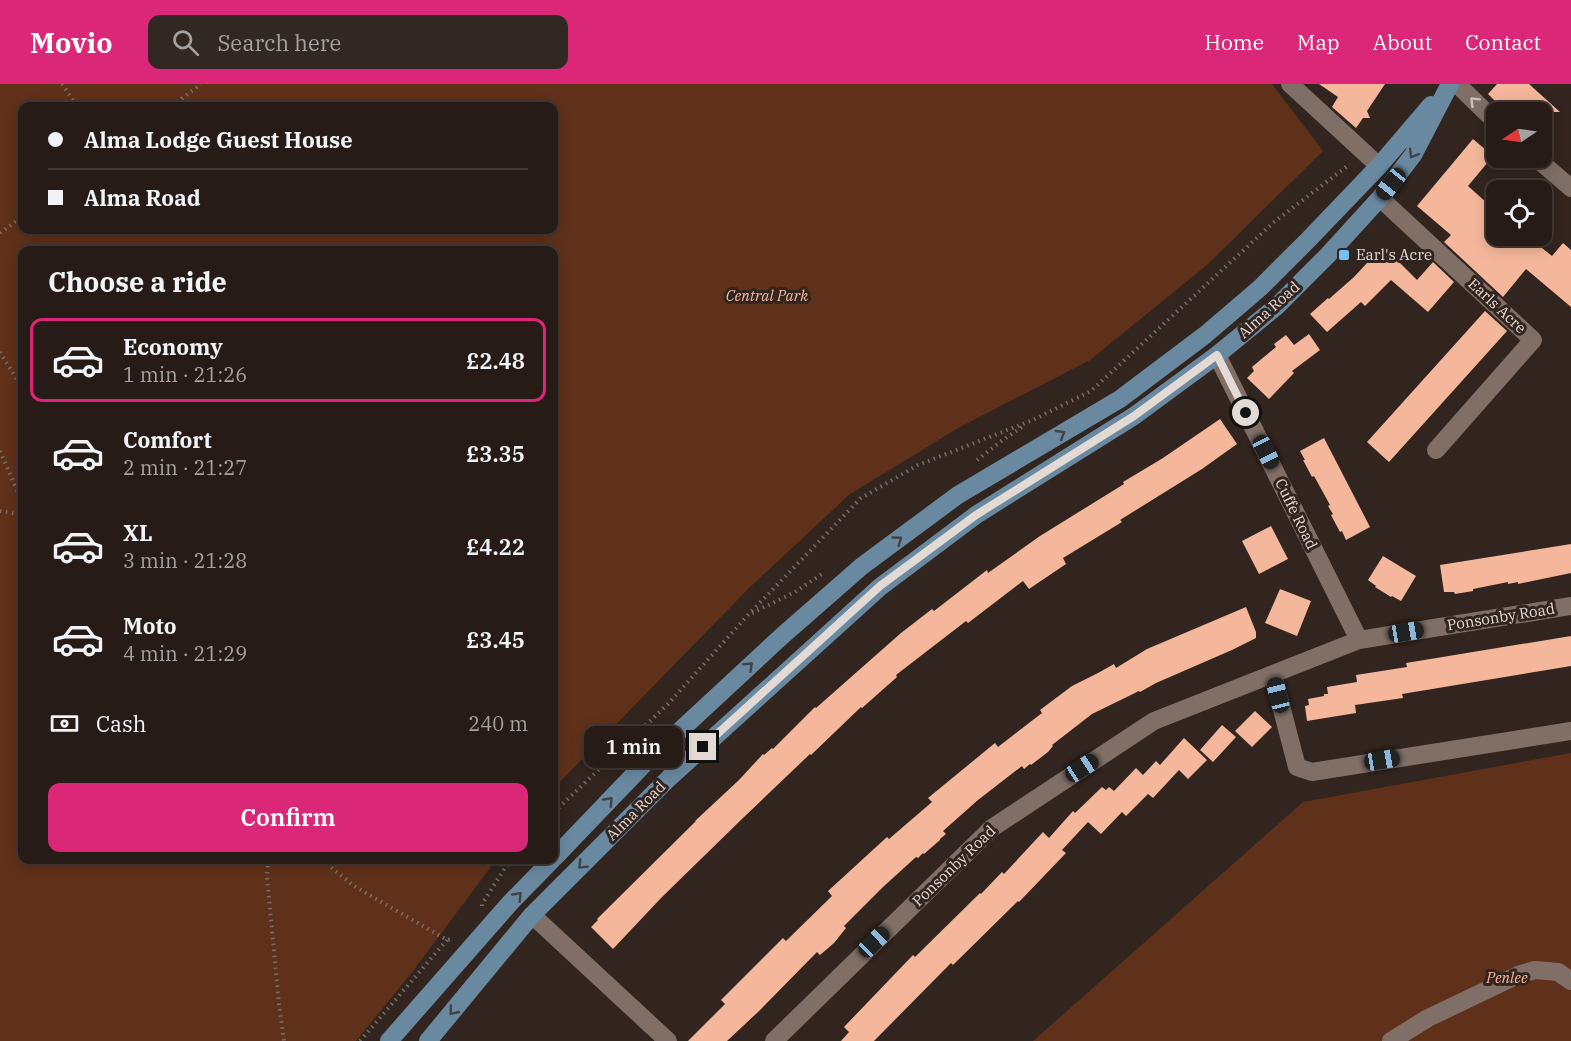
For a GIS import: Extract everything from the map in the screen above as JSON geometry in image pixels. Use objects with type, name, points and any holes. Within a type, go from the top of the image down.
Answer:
[{"type":"main road","name":"Alma Road","points":[[558,854],[646,762],[782,636],[862,566],[958,495],[1120,399],[1205,334],[1260,288],[1379,166],[1449,84]]},
{"type":"main road","name":"Alma Road","points":[[428,1041],[532,915],[669,778],[880,586],[976,515],[1134,416],[1217,355],[1277,306],[1380,198],[1413,156],[1449,84]]},
{"type":"main road","name":"Alma Road","points":[[396,1038],[484,933],[548,864]]},
{"type":"street","points":[[1290,84],[1379,166]]},
{"type":"street","points":[[1457,84],[1486,113]]},
{"type":"street","points":[[1552,168],[1568,178]]},
{"type":"street","name":"Earls Acre","points":[[1380,198],[1533,340],[1436,450]]},
{"type":"street","name":"Cuffe Road","points":[[1217,355],[1359,640]]},
{"type":"street","name":"Ponsonby Road","points":[[774,1041],[992,828],[1155,721],[1359,640],[1571,606]]},
{"type":"street","points":[[1273,675],[1297,766],[1312,772],[1571,731]]},
{"type":"street","points":[[532,915],[669,1041]]},
{"type":"street","points":[[1391,1041],[1428,1018],[1518,975],[1535,970],[1558,972],[1571,981]]},
{"type":"path","points":[[62,84],[74,102]]},
{"type":"path","points":[[177,102],[201,84]]},
{"type":"path","points":[[558,808],[668,704],[748,615],[861,498],[918,465],[1033,420],[1090,391],[1274,222],[1364,153]]},
{"type":"path","points":[[0,233],[18,220]]},
{"type":"path","points":[[0,352],[18,381]]},
{"type":"path","points":[[0,450],[18,493]]},
{"type":"path","points":[[0,512],[18,514]]},
{"type":"path","points":[[268,864],[267,877],[284,1041]]},
{"type":"path","points":[[327,864],[354,886],[447,940]]},
{"type":"path","points":[[360,1041],[447,940],[484,933]]},
{"type":"green space","name":"Central Park","points":[[0,84],[1272,84],[1323,151],[1207,265],[1090,360],[960,427],[850,494],[748,589],[558,784],[558,246],[18,246],[18,864],[493,864],[413,971],[356,1041],[0,1041]]},
{"type":"green space","name":"Penlee","points":[[1571,753],[1571,1041],[1033,1041],[1303,802]]},
{"type":"building","points":[[1319,84],[1385,84],[1367,111],[1370,118],[1363,118],[1356,128],[1332,107],[1338,97]]},
{"type":"building","points":[[1497,84],[1529,84],[1549,102],[1496,102],[1488,94]]},
{"type":"building","points":[[1552,105],[1560,112],[1552,112]]},
{"type":"building","points":[[1473,139],[1486,150],[1486,164],[1468,186],[1486,202],[1486,246],[1540,246],[1552,256],[1563,243],[1571,250],[1571,307],[1526,269],[1503,297],[1444,242],[1451,235],[1417,206]]},
{"type":"building","points":[[1380,249],[1387,250],[1417,280],[1433,262],[1454,282],[1428,312],[1391,280],[1365,306],[1361,302],[1327,332],[1310,314],[1354,277]]},
{"type":"building","points":[[1485,311],[1507,331],[1389,462],[1367,442]]},
{"type":"building","points":[[1309,334],[1320,350],[1292,371],[1294,373],[1269,399],[1247,378],[1254,371],[1252,367],[1276,347],[1274,344],[1286,335],[1294,345]]},
{"type":"building","points":[[1220,419],[1237,444],[1202,469],[1120,520],[1122,522],[1063,558],[1066,564],[1029,589],[1023,581],[896,675],[897,677],[861,707],[743,818],[661,898],[613,949],[591,927],[763,754],[773,749],[815,707],[901,633],[987,570],[988,573],[1040,536],[1124,484],[1123,482]]},
{"type":"building","points":[[1324,438],[1370,527],[1346,540],[1331,515],[1333,514],[1328,506],[1330,505],[1314,476],[1312,477],[1300,451]]},
{"type":"building","points":[[1271,526],[1288,559],[1259,574],[1242,541]]},
{"type":"building","points":[[1571,544],[1571,573],[1518,584],[1518,582],[1508,584],[1508,582],[1455,594],[1444,592],[1440,565]]},
{"type":"building","points":[[1383,556],[1416,576],[1401,601],[1375,587],[1368,580]]},
{"type":"building","points":[[1280,589],[1311,601],[1297,636],[1265,623]]},
{"type":"building","points":[[1246,607],[1256,632],[1256,638],[1092,714],[1052,745],[1048,752],[1031,765],[1024,769],[1022,766],[978,800],[943,831],[946,834],[940,840],[924,854],[916,857],[883,887],[844,926],[846,928],[834,943],[820,955],[817,952],[727,1041],[688,1041],[725,1004],[721,1000],[783,938],[786,941],[832,896],[828,891],[887,837],[889,839],[932,802],[928,798],[995,743],[998,747],[1042,713],[1040,710],[1072,686],[1114,664],[1116,668],[1147,649]]},
{"type":"building","points":[[1571,636],[1571,666],[1402,694],[1403,698],[1355,705],[1356,713],[1307,721],[1305,706],[1309,705],[1308,699],[1328,694],[1327,687],[1357,682],[1356,675],[1407,667],[1406,663]]},
{"type":"building","points":[[1255,711],[1272,727],[1252,747],[1235,731]]},
{"type":"building","points":[[1222,725],[1236,737],[1213,762],[1200,750]]},
{"type":"building","points":[[1184,738],[1207,760],[1188,779],[1179,770],[1153,798],[1148,794],[1126,816],[1122,812],[1101,834],[1088,822],[1062,850],[1066,853],[1019,902],[953,965],[951,963],[874,1041],[841,1041],[849,1032],[844,1027],[913,955],[915,957],[1002,872],[1004,874],[1043,832],[1049,838],[1073,811],[1075,813],[1102,787],[1106,790],[1109,787],[1114,791],[1136,768],[1143,775],[1156,761],[1160,765]]},
{"type":"place","name":"Earl's Acre","points":[[1344,255]]},
{"type":"route","points":[[703,747],[880,586],[976,515],[1134,416],[1217,355],[1246,413]]}]
